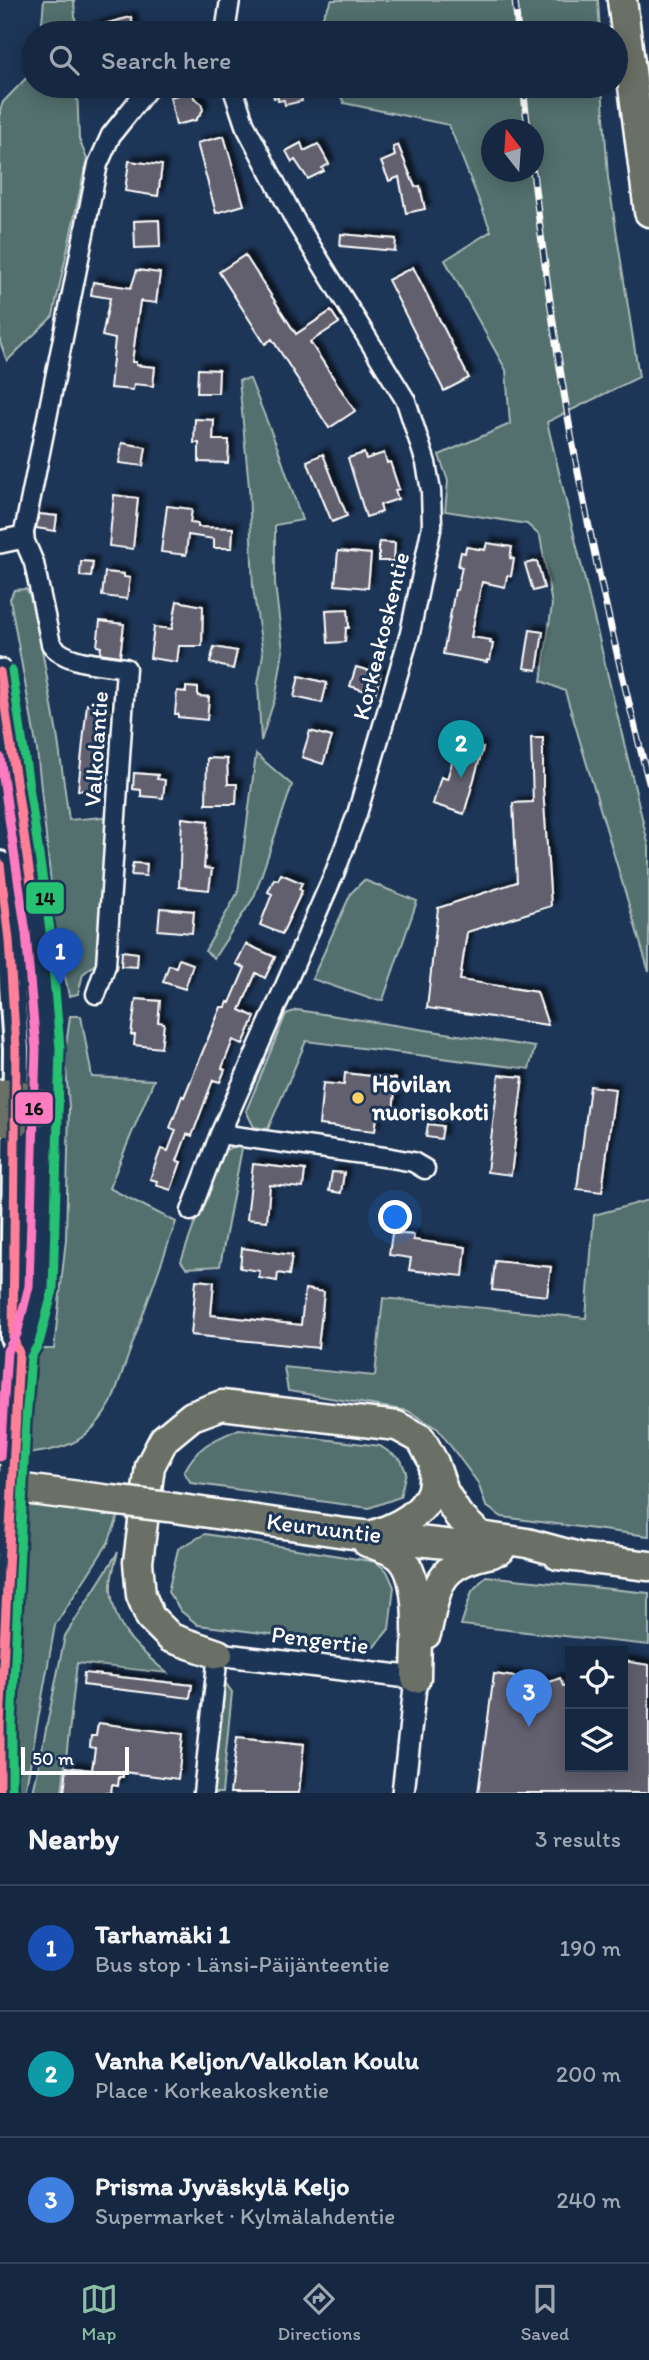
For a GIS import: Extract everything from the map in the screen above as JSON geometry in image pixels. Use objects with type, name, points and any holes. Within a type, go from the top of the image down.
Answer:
[{"type":"highway","points":[[622,0],[625,21]]},
{"type":"highway","points":[[628,47],[649,212]]},
{"type":"highway","points":[[8,1093],[47,1107]]},
{"type":"highway","points":[[8,1122],[47,1107]]},
{"type":"highway","points":[[218,1654],[171,1638],[150,1617],[141,1595],[138,1562],[150,1466],[164,1439],[192,1416],[222,1405],[397,1426],[421,1439],[457,1515],[480,1535],[527,1543],[575,1556]]},
{"type":"highway","points":[[359,1534],[391,1529],[420,1509],[431,1490],[434,1463]]},
{"type":"highway","name":"Keuruuntie","points":[[0,1486],[359,1534],[649,1566]]},
{"type":"highway","points":[[359,1534],[398,1555],[410,1570],[415,1588],[416,1678]]},
{"type":"highway","points":[[416,1678],[437,1587],[448,1569],[468,1557],[504,1551]]},
{"type":"main road","points":[[0,672],[38,932],[48,1048],[41,1288],[28,1339],[19,1353]]},
{"type":"main road","points":[[0,864],[9,940],[16,1049],[8,1093],[8,1122],[13,1337],[19,1353],[0,1793]]},
{"type":"street","points":[[225,21],[230,0]]},
{"type":"street","points":[[0,542],[23,537],[98,164],[111,135],[140,98]]},
{"type":"street","name":"Korkeakoskentie","points":[[191,1211],[220,1134],[335,872],[357,814],[408,642],[432,525],[429,481],[406,401],[296,222],[244,125],[236,98]]},
{"type":"street","name":"Valkolantie","points":[[23,537],[34,563],[51,644],[57,652],[72,658],[126,668],[106,965],[96,994]]},
{"type":"street","points":[[220,1134],[391,1158],[413,1162],[425,1168]]},
{"type":"street","points":[[203,1793],[218,1654]]},
{"type":"street","name":"Pengertie","points":[[218,1654],[416,1678]]},
{"type":"street","points":[[403,1793],[416,1678]]},
{"type":"green space","points":[[44,0],[74,0],[75,21],[42,21]]},
{"type":"green space","points":[[332,0],[598,0],[599,21],[320,21]]},
{"type":"green space","points":[[21,83],[21,98],[77,98],[79,139],[87,159],[53,316],[7,361],[0,342],[0,110],[3,102]]},
{"type":"green space","points":[[342,98],[603,98],[608,178],[639,377],[547,422],[649,847],[649,972],[565,691],[541,681],[552,605],[540,536],[527,524],[445,511],[448,481],[439,455],[510,424],[506,370],[445,260],[491,231],[449,125],[344,103]]},
{"type":"green space","points":[[250,379],[302,520],[275,525],[275,584],[283,651],[276,695],[261,741],[258,684],[263,654],[253,588],[249,487],[239,380]]},
{"type":"green space","points":[[26,589],[33,599],[69,820],[113,816],[99,961],[83,974],[78,994],[69,996],[56,932],[37,750],[10,599],[14,590]]},
{"type":"green space","points":[[256,754],[292,785],[254,897],[214,958],[205,951],[238,892]]},
{"type":"green space","points":[[364,880],[417,901],[383,1000],[371,999],[312,979],[351,893]]},
{"type":"green space","points":[[297,1010],[535,1047],[529,1069],[306,1041],[268,1129],[254,1127],[246,1111],[286,1014]]},
{"type":"green space","points":[[70,1016],[81,1016],[92,1077],[154,1080],[109,1188],[176,1222],[112,1401],[104,1414],[87,1434],[77,1441],[54,1450],[25,1454],[25,1414],[38,1349],[54,1349],[66,1239],[69,1107],[65,1054]]},
{"type":"green space","points":[[235,1146],[242,1148],[220,1266],[186,1268],[181,1261],[219,1157],[225,1150]]},
{"type":"green space","points":[[649,1200],[649,1536],[502,1517],[486,1506],[478,1483],[438,1429],[408,1411],[288,1391],[284,1367],[375,1376],[383,1298],[586,1318],[594,1215]]},
{"type":"green space","points":[[239,1429],[380,1446],[401,1460],[406,1472],[400,1497],[369,1508],[191,1483],[184,1472],[194,1456],[214,1441]]},
{"type":"green space","points":[[29,1497],[122,1507],[108,1543],[55,1625],[25,1793],[15,1793],[20,1617]]},
{"type":"green space","points":[[205,1534],[376,1562],[387,1571],[394,1587],[389,1629],[374,1647],[198,1625],[181,1611],[168,1592],[178,1549]]},
{"type":"green space","points":[[118,1552],[111,1585],[117,1617],[129,1638],[167,1673],[77,1663],[62,1793],[33,1793],[65,1636]]},
{"type":"green space","points":[[486,1576],[649,1593],[649,1645],[461,1625],[472,1591]]},
{"type":"green space","points":[[220,1681],[224,1681],[232,1692],[222,1793],[208,1793]]},
{"type":"building","points":[[131,17],[132,21],[115,21]]},
{"type":"building","points":[[170,98],[194,98],[201,103],[203,110],[196,120],[176,125]]},
{"type":"building","points":[[278,98],[301,98],[302,101],[285,105],[284,100],[278,101]]},
{"type":"building","points":[[224,136],[244,205],[216,213],[197,143]]},
{"type":"building","points":[[301,143],[304,151],[318,144],[329,164],[322,168],[324,171],[308,179],[286,151]]},
{"type":"building","points":[[398,145],[415,187],[420,186],[425,209],[406,213],[399,177],[389,181],[381,162],[395,156],[393,147]]},
{"type":"building","points":[[129,161],[162,165],[158,196],[125,191]]},
{"type":"building","points":[[159,220],[160,247],[135,248],[134,221]]},
{"type":"building","points":[[341,234],[396,239],[395,251],[340,246]]},
{"type":"building","points":[[245,255],[296,334],[331,311],[339,323],[310,342],[355,411],[329,428],[272,339],[265,344],[219,272]]},
{"type":"building","points":[[413,267],[469,378],[444,391],[388,280]]},
{"type":"building","points":[[137,270],[160,273],[156,303],[140,301],[132,362],[155,367],[153,386],[134,384],[133,390],[110,388],[115,339],[102,336],[110,298],[91,295],[93,282],[131,288]]},
{"type":"building","points":[[198,369],[219,370],[218,393],[197,393]]},
{"type":"building","points":[[195,419],[214,420],[213,440],[229,440],[228,463],[199,462],[199,443],[194,443]]},
{"type":"building","points":[[122,443],[146,447],[143,466],[119,463]]},
{"type":"building","points":[[364,453],[366,459],[384,453],[399,489],[395,490],[398,499],[380,505],[382,512],[366,517],[348,458]]},
{"type":"building","points":[[323,454],[347,516],[332,522],[307,461]]},
{"type":"building","points":[[114,495],[138,498],[133,549],[109,546]]},
{"type":"building","points":[[167,506],[192,509],[190,523],[198,524],[198,527],[233,528],[232,548],[214,548],[214,539],[188,535],[186,555],[161,552]]},
{"type":"building","points":[[39,514],[57,516],[55,531],[36,528]]},
{"type":"building","points":[[379,542],[395,543],[394,561],[379,561]]},
{"type":"building","points":[[487,543],[512,547],[510,558],[514,559],[511,576],[507,576],[505,587],[482,582],[471,637],[491,640],[490,643],[493,644],[490,660],[487,662],[443,654],[462,567],[458,566],[461,552],[465,553],[466,547],[485,550]]},
{"type":"building","points":[[338,551],[371,554],[368,588],[335,585]]},
{"type":"building","points":[[81,561],[93,562],[91,577],[80,576]]},
{"type":"building","points":[[537,561],[544,588],[533,591],[525,564]]},
{"type":"building","points":[[105,572],[124,574],[124,577],[130,578],[127,599],[102,596]]},
{"type":"building","points":[[177,601],[203,606],[202,646],[179,646],[177,662],[150,658],[154,627],[172,629]]},
{"type":"building","points":[[348,609],[349,628],[346,628],[345,642],[328,643],[326,610]]},
{"type":"building","points":[[100,621],[124,624],[120,656],[100,653],[101,647],[97,646]]},
{"type":"building","points":[[530,630],[543,632],[537,670],[524,668]]},
{"type":"building","points":[[214,647],[237,651],[233,669],[210,663]]},
{"type":"building","points":[[356,667],[381,674],[375,694],[350,686]]},
{"type":"building","points":[[299,676],[327,683],[322,703],[294,697]]},
{"type":"building","points":[[186,687],[198,688],[198,696],[209,697],[207,720],[178,717],[178,714],[175,714],[177,691],[186,692]]},
{"type":"building","points":[[87,704],[108,706],[98,792],[78,790]]},
{"type":"building","points":[[310,731],[332,737],[323,764],[302,757]]},
{"type":"building","points":[[531,738],[543,738],[543,788],[551,906],[467,932],[460,980],[537,992],[548,1025],[427,1008],[438,908],[517,882],[513,803],[533,802]]},
{"type":"building","points":[[459,740],[483,748],[464,814],[433,804],[441,777],[447,779]]},
{"type":"building","points":[[207,758],[227,759],[228,784],[237,784],[236,804],[206,804]]},
{"type":"building","points":[[134,773],[158,775],[157,779],[165,780],[163,798],[141,796],[141,790],[133,789]]},
{"type":"building","points":[[182,818],[208,821],[204,868],[212,869],[209,890],[179,887]]},
{"type":"building","points":[[133,863],[147,864],[146,876],[131,875]]},
{"type":"building","points":[[281,874],[302,883],[299,889],[302,891],[282,934],[260,925],[272,894],[268,892],[274,879],[278,880]]},
{"type":"building","points":[[160,908],[194,911],[192,933],[158,930]]},
{"type":"building","points":[[246,944],[275,957],[265,978],[256,973],[240,1010],[255,1017],[243,1044],[233,1040],[222,1068],[225,1070],[220,1082],[213,1080],[192,1136],[187,1134],[177,1161],[181,1162],[171,1190],[156,1185],[157,1181],[150,1179],[161,1149],[168,1151],[176,1130],[170,1128],[182,1096],[184,1097],[221,1007],[230,1003],[245,968],[236,964]]},
{"type":"building","points":[[122,951],[138,953],[137,967],[121,966]]},
{"type":"building","points":[[179,959],[193,964],[185,989],[163,982],[169,965],[176,967]]},
{"type":"building","points":[[136,999],[160,1001],[158,1022],[164,1023],[161,1048],[134,1045],[135,1035],[131,1035]]},
{"type":"building","name":"Hovilan nuorisokoti","points":[[345,1073],[396,1079],[393,1113],[378,1111],[375,1131],[319,1125],[323,1083],[344,1085]]},
{"type":"building","points":[[499,1075],[523,1077],[511,1175],[487,1172]]},
{"type":"building","points":[[590,1086],[615,1089],[602,1192],[577,1189]]},
{"type":"building","points":[[428,1124],[443,1126],[441,1139],[426,1137]]},
{"type":"building","points":[[253,1164],[305,1170],[303,1188],[270,1185],[267,1221],[247,1219]]},
{"type":"building","points":[[332,1172],[344,1173],[341,1193],[329,1191]]},
{"type":"building","points":[[392,1233],[414,1235],[413,1240],[466,1247],[463,1276],[409,1270],[411,1258],[389,1255]]},
{"type":"building","points":[[242,1248],[292,1255],[289,1275],[278,1273],[277,1281],[259,1278],[260,1271],[240,1268]]},
{"type":"building","points":[[495,1261],[551,1267],[547,1296],[492,1290]]},
{"type":"building","points":[[196,1280],[214,1282],[211,1315],[301,1325],[305,1289],[324,1292],[318,1348],[191,1335]]},
{"type":"building","points":[[628,1662],[649,1665],[649,1793],[478,1793],[494,1674],[550,1682],[560,1678],[563,1686],[565,1772],[628,1772]]},
{"type":"building","points":[[84,1673],[192,1685],[190,1698],[83,1685]]},
{"type":"building","points":[[98,1723],[183,1734],[178,1779],[123,1772],[118,1786],[112,1785],[111,1793],[64,1793],[67,1767],[92,1770],[95,1748],[90,1747],[91,1736],[96,1736]]},
{"type":"building","points":[[237,1737],[304,1744],[299,1793],[230,1793]]},
{"type":"railway","points":[[515,0],[517,21]]},
{"type":"railway","points":[[524,98],[527,119]]},
{"type":"railway","points":[[534,182],[566,407],[580,483],[649,783]]},
{"type":"transit line","name":"14","points":[[12,670],[50,930],[60,1048],[53,1290],[39,1343],[31,1357],[26,1420],[12,1725],[12,1793]]},
{"type":"transit line","points":[[0,672],[35,911]]},
{"type":"transit line","name":"16","points":[[0,757],[26,933],[36,1048],[29,1286],[17,1334],[7,1351],[0,1457]]},
{"type":"transit line","points":[[0,864],[9,940],[16,1049],[13,1337],[19,1353],[0,1725],[0,1793]]},
{"type":"place","name":"Vanha Keljon/Valkolan Koulu","points":[[461,778]]},
{"type":"place","name":"Tarhamäki 1","points":[[60,986]]},
{"type":"place","name":"Hovilan nuorisokoti","points":[[358,1098]]},
{"type":"place","name":"Prisma Jyväskylä Keljo","points":[[529,1727]]}]
